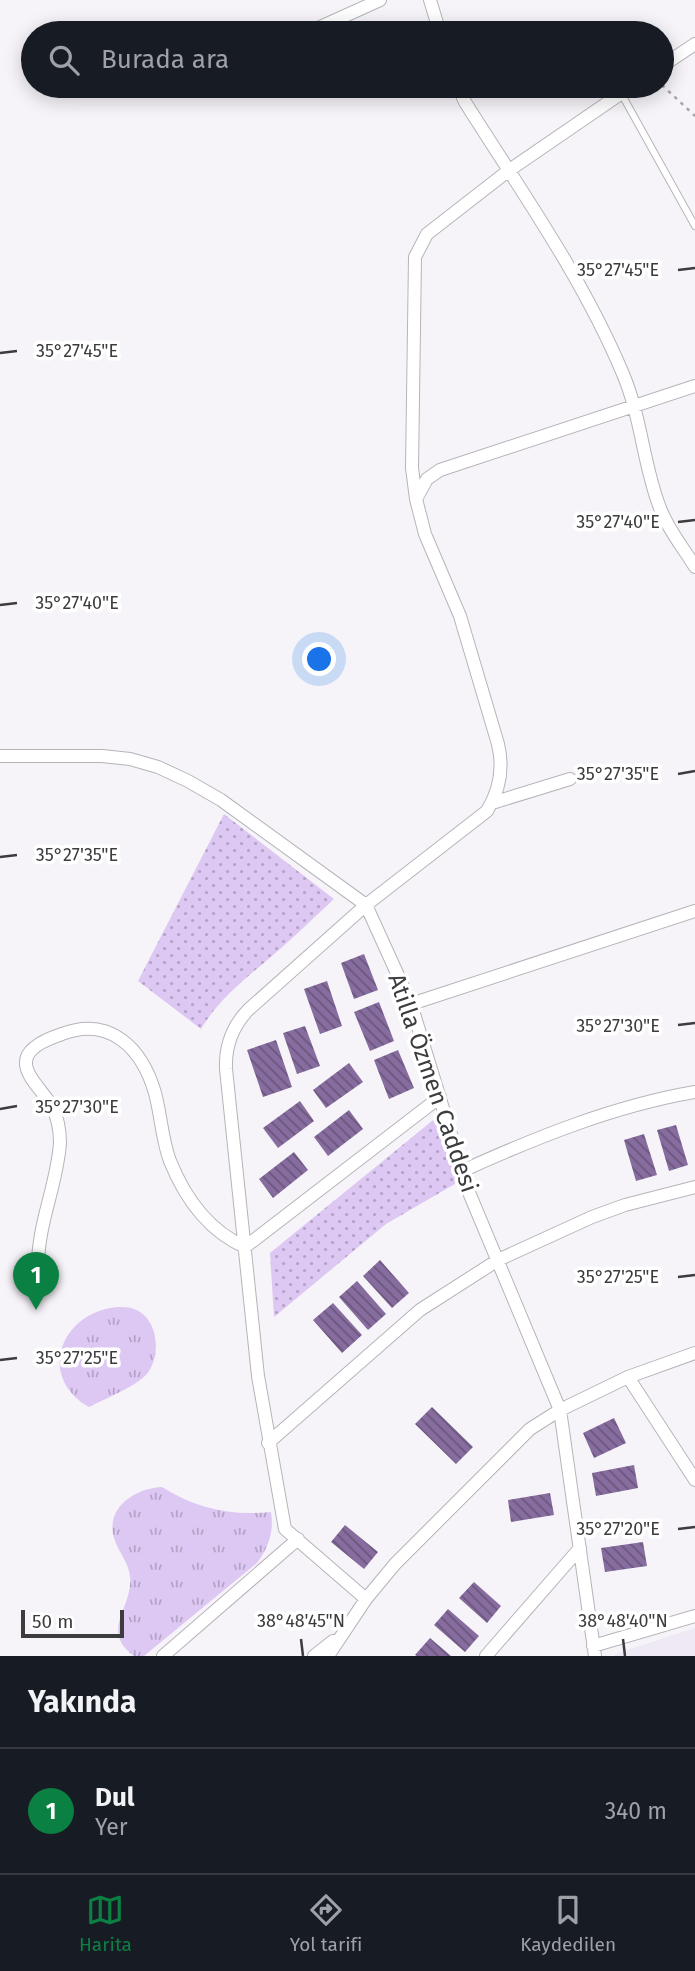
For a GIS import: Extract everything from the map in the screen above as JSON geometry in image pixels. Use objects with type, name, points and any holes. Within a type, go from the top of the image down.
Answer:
[{"type":"street","points":[[334,21],[380,0]]},
{"type":"street","points":[[430,0],[436,21]]},
{"type":"street","points":[[674,58],[695,44]]},
{"type":"street","points":[[463,98],[592,309],[636,407],[659,508],[672,534],[695,568]]},
{"type":"street","points":[[366,1600],[285,1529],[268,1443],[251,1325],[225,1057],[231,1034],[248,1010],[366,905],[486,811],[492,803],[501,776],[501,754],[460,616],[425,534],[416,499],[412,468],[415,257],[427,234],[508,171],[613,98]]},
{"type":"street","points":[[416,499],[426,479],[440,470],[695,386]]},
{"type":"street","name":"Atilla Özmen Caddesi","points":[[0,756],[102,755],[158,768],[221,800],[366,905],[411,1004],[462,1171],[560,1410],[594,1651]]},
{"type":"street","points":[[492,803],[570,779]]},
{"type":"street","points":[[411,1004],[695,911]]},
{"type":"street","points":[[37,1269],[39,1235],[54,1180],[60,1130],[52,1105],[27,1069],[26,1061],[29,1052],[45,1041],[80,1028],[109,1031],[137,1057],[152,1083],[169,1157],[181,1184],[196,1208],[215,1228],[245,1247]]},
{"type":"street","points":[[462,1171],[590,1119],[643,1103],[695,1092]]},
{"type":"street","points":[[245,1247],[440,1097]]},
{"type":"street","points":[[268,1443],[420,1310],[498,1260],[592,1217],[695,1187]]},
{"type":"street","points":[[328,1656],[366,1600],[396,1564],[530,1429],[560,1410],[628,1377],[695,1353]]},
{"type":"street","points":[[628,1377],[695,1480]]},
{"type":"street","points":[[163,1656],[298,1539]]},
{"type":"street","points":[[486,1656],[580,1548]]},
{"type":"street","points":[[594,1651],[695,1616]]},
{"type":"street","points":[[314,1656],[344,1632]]},
{"type":"lane","points":[[631,98],[695,226]]},
{"type":"path","points":[[674,96],[695,116]]},
{"type":"shaded area","points":[[695,1628],[695,1656],[614,1656],[618,1653]]},
{"type":"green space","points":[[224,814],[334,899],[230,993],[201,1029],[138,981]]},
{"type":"green space","points":[[443,1112],[460,1181],[386,1224],[274,1317],[270,1253]]},
{"type":"green space","points":[[118,1307],[134,1309],[149,1321],[155,1339],[154,1358],[151,1367],[141,1379],[89,1407],[72,1394],[63,1379],[60,1363],[62,1347],[70,1332],[82,1320],[98,1311]]},
{"type":"green space","points":[[162,1487],[201,1506],[228,1512],[271,1512],[271,1532],[265,1551],[257,1563],[144,1656],[134,1656],[119,1637],[118,1628],[130,1589],[130,1577],[112,1527],[118,1509],[125,1501],[142,1491]]},
{"type":"building","points":[[364,954],[378,990],[354,999],[341,963]]},
{"type":"building","points":[[327,981],[342,1026],[320,1034],[304,989]]},
{"type":"building","points":[[379,1002],[394,1041],[370,1051],[354,1012]]},
{"type":"building","points":[[305,1026],[320,1066],[297,1074],[283,1033]]},
{"type":"building","points":[[276,1040],[292,1087],[263,1097],[247,1050]]},
{"type":"building","points":[[398,1050],[414,1088],[389,1099],[374,1060]]},
{"type":"building","points":[[349,1063],[363,1082],[326,1108],[313,1090]]},
{"type":"building","points":[[300,1101],[314,1121],[278,1148],[263,1128]]},
{"type":"building","points":[[349,1110],[363,1129],[328,1156],[314,1137]]},
{"type":"building","points":[[676,1125],[688,1165],[669,1171],[657,1130]]},
{"type":"building","points":[[644,1134],[657,1175],[636,1181],[624,1140]]},
{"type":"building","points":[[294,1152],[308,1170],[273,1198],[259,1179]]},
{"type":"building","points":[[380,1260],[409,1293],[392,1308],[363,1276]]},
{"type":"building","points":[[357,1281],[386,1314],[368,1330],[339,1297]]},
{"type":"building","points":[[333,1303],[362,1335],[342,1353],[313,1320]]},
{"type":"building","points":[[432,1407],[473,1447],[456,1464],[415,1424]]},
{"type":"building","points":[[614,1418],[626,1443],[594,1458],[583,1433]]},
{"type":"building","points":[[634,1465],[638,1488],[596,1496],[592,1473]]},
{"type":"building","points":[[550,1493],[554,1515],[511,1522],[508,1500]]},
{"type":"building","points":[[345,1525],[378,1552],[364,1569],[331,1542]]},
{"type":"building","points":[[643,1542],[647,1566],[605,1572],[601,1548]]},
{"type":"building","points":[[474,1582],[501,1606],[487,1623],[459,1598]]},
{"type":"building","points":[[448,1609],[479,1636],[465,1652],[434,1625]]},
{"type":"building","points":[[430,1638],[451,1656],[415,1655]]},
{"type":"place","name":"Dul","points":[[36,1310]]}]
